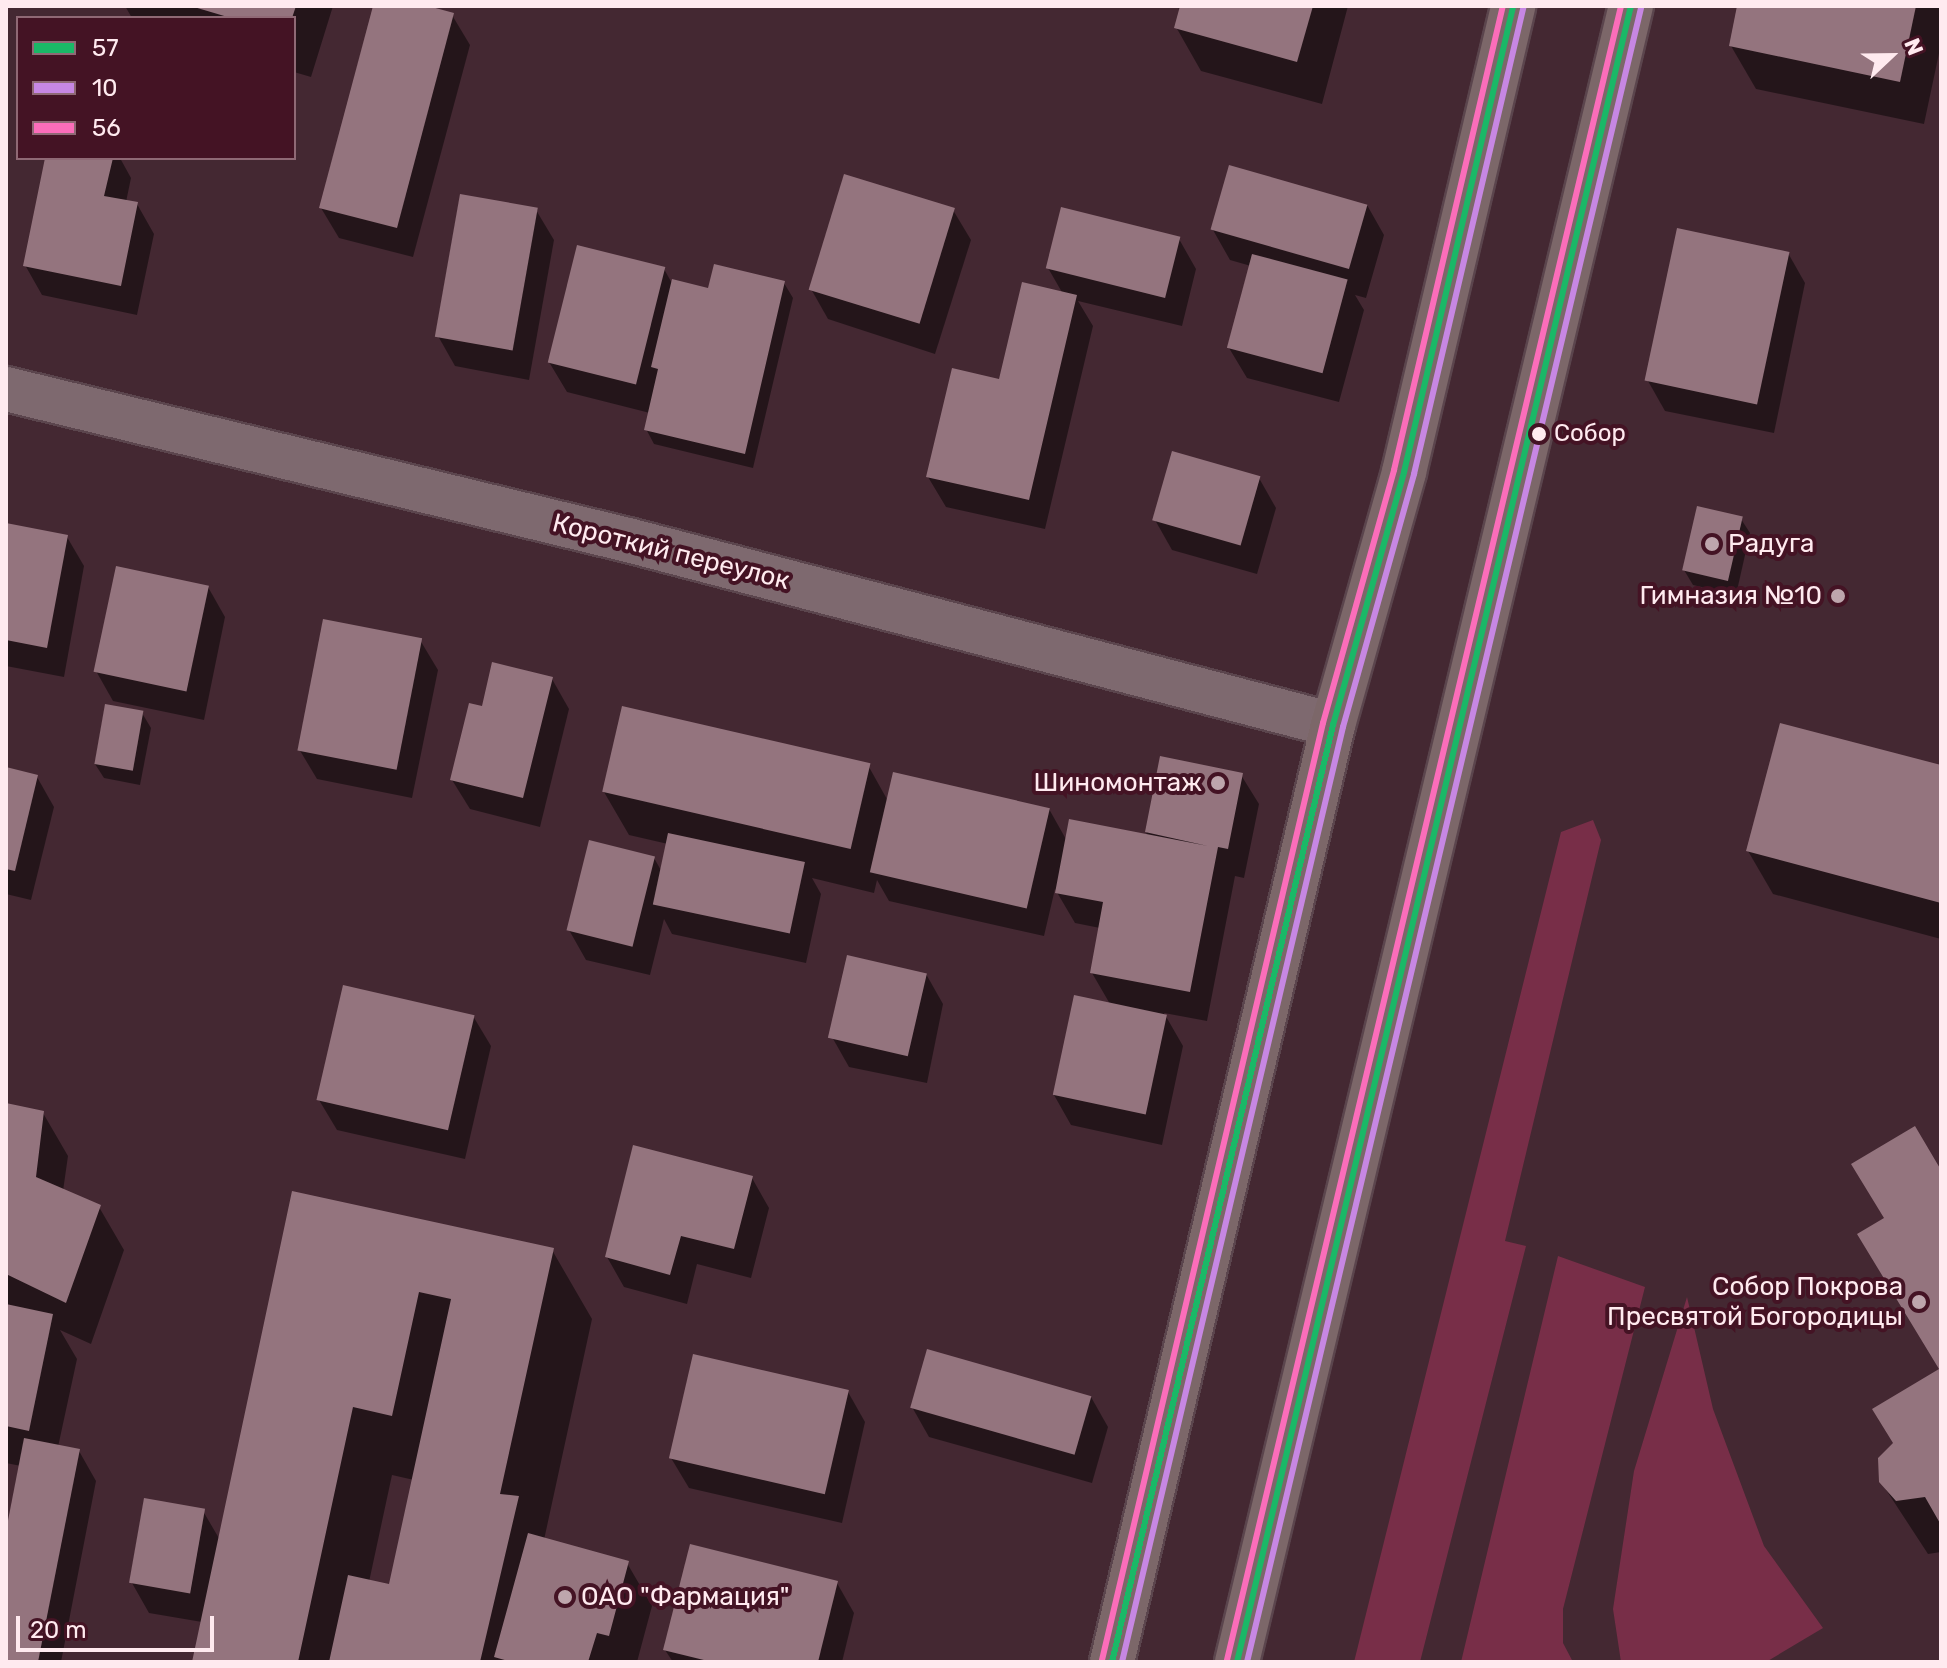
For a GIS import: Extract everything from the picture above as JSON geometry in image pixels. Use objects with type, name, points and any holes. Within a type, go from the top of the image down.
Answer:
[{"type":"main road","points":[[1112,1662],[1333,725],[1404,472],[1513,6]]},
{"type":"main road","points":[[1237,1662],[1631,6]]},
{"type":"street","name":"Короткий переулок","points":[[6,389],[628,540],[1333,725]]},
{"type":"shaded area","points":[[1593,820],[1601,840],[1505,1241],[1526,1246],[1420,1662],[1354,1662],[1561,832]]},
{"type":"shaded area","points":[[1558,1256],[1645,1287],[1563,1609],[1563,1643],[1573,1662],[1461,1662]]},
{"type":"shaded area","points":[[1687,1297],[1713,1409],[1764,1546],[1823,1628],[1766,1662],[1621,1662],[1613,1609],[1634,1471]]},
{"type":"building","points":[[296,6],[293,16],[224,16],[194,7]]},
{"type":"building","points":[[373,6],[428,6],[454,13],[397,228],[319,208]]},
{"type":"building","points":[[1180,6],[1313,6],[1297,62],[1174,28]]},
{"type":"building","points":[[1737,6],[1916,6],[1900,82],[1729,46]]},
{"type":"building","points":[[45,160],[113,160],[104,196],[138,202],[121,286],[23,266]]},
{"type":"building","points":[[1229,165],[1367,205],[1349,269],[1211,229]]},
{"type":"building","points":[[844,174],[955,208],[920,324],[809,290]]},
{"type":"building","points":[[460,194],[538,208],[513,351],[435,337]]},
{"type":"building","points":[[1061,207],[1180,237],[1165,298],[1046,268]]},
{"type":"building","points":[[1677,228],[1789,252],[1757,405],[1645,381]]},
{"type":"building","points":[[577,245],[665,267],[636,384],[548,362]]},
{"type":"building","points":[[1252,254],[1348,280],[1323,373],[1227,348]]},
{"type":"building","points":[[714,264],[785,281],[745,454],[644,430],[658,369],[651,367],[672,279],[708,288]]},
{"type":"building","points":[[1022,282],[1077,295],[1029,500],[926,477],[952,368],[999,379]]},
{"type":"building","points":[[1172,451],[1260,476],[1241,546],[1152,520]]},
{"type":"building","name":"Радуга","points":[[1697,506],[1743,517],[1728,581],[1682,570]]},
{"type":"building","points":[[6,523],[68,535],[47,648],[6,640]]},
{"type":"building","points":[[116,566],[209,586],[186,691],[94,672]]},
{"type":"building","points":[[323,619],[422,638],[397,770],[297,751]]},
{"type":"building","points":[[492,662],[553,677],[523,798],[450,780],[469,703],[482,706]]},
{"type":"building","points":[[105,704],[143,711],[133,771],[94,764]]},
{"type":"building","points":[[622,706],[870,763],[851,849],[602,792]]},
{"type":"building","points":[[1780,723],[1941,765],[1941,903],[1746,851]]},
{"type":"building","points":[[1160,756],[1243,773],[1228,849],[1218,847],[1190,992],[1090,973],[1103,902],[1055,893],[1069,819],[1208,846],[1145,832]]},
{"type":"building","points":[[6,767],[38,775],[15,871],[6,869]]},
{"type":"building","points":[[893,772],[1050,808],[1027,909],[870,872]]},
{"type":"building","points":[[668,833],[805,862],[790,934],[653,904]]},
{"type":"building","points":[[589,840],[655,856],[632,947],[567,930]]},
{"type":"building","points":[[847,955],[927,973],[908,1056],[828,1038]]},
{"type":"building","points":[[343,985],[475,1015],[448,1130],[316,1100]]},
{"type":"building","points":[[1074,995],[1167,1015],[1146,1115],[1053,1095]]},
{"type":"building","points":[[6,1103],[44,1111],[36,1177],[101,1205],[66,1303],[6,1274]]},
{"type":"building","name":"Собор Покрова Пресвятой Богородицы","points":[[1915,1126],[1941,1170],[1941,1525],[1925,1497],[1896,1501],[1879,1482],[1878,1458],[1893,1443],[1872,1409],[1939,1369],[1857,1234],[1884,1218],[1851,1164]]},
{"type":"building","points":[[633,1145],[753,1176],[734,1249],[681,1236],[670,1275],[605,1257]]},
{"type":"building","points":[[292,1191],[554,1248],[500,1494],[519,1496],[480,1662],[329,1662],[348,1575],[389,1584],[451,1299],[419,1292],[392,1416],[353,1407],[298,1662],[192,1662]]},
{"type":"building","points":[[6,1304],[53,1314],[29,1431],[6,1426]]},
{"type":"building","points":[[927,1349],[1091,1396],[1075,1455],[910,1408]]},
{"type":"building","points":[[693,1354],[849,1390],[825,1494],[669,1458]]},
{"type":"building","points":[[24,1438],[80,1449],[38,1662],[6,1662],[6,1531]]},
{"type":"building","points":[[144,1498],[205,1509],[190,1593],[129,1583]]},
{"type":"building","name":"ОАО \"Фармация\"","points":[[528,1533],[629,1561],[609,1636],[597,1633],[588,1662],[512,1662],[494,1657]]},
{"type":"building","points":[[690,1544],[838,1581],[818,1662],[712,1662],[663,1650]]},
{"type":"transit line","name":"56","points":[[1102,1660],[1323,723],[1394,470],[1503,6]]},
{"type":"transit line","name":"57","points":[[1112,1662],[1333,725],[1404,472],[1513,6]]},
{"type":"transit line","name":"56","points":[[1227,1660],[1621,6]]},
{"type":"transit line","name":"57","points":[[1237,1662],[1631,6]]},
{"type":"transit line","name":"10","points":[[1122,1662],[1343,727],[1414,474],[1523,8]]},
{"type":"transit line","name":"10","points":[[1247,1662],[1641,8]]},
{"type":"place","name":"Собор","points":[[1539,434]]},
{"type":"place","name":"Радуга","points":[[1712,544]]},
{"type":"place","name":"Гимназия №10","points":[[1838,596]]},
{"type":"place","name":"Шиномонтаж","points":[[1218,783]]},
{"type":"place","name":"Собор Покрова Пресвятой Богородицы","points":[[1919,1302]]},
{"type":"place","name":"ОАО \"Фармация\"","points":[[565,1597]]}]
